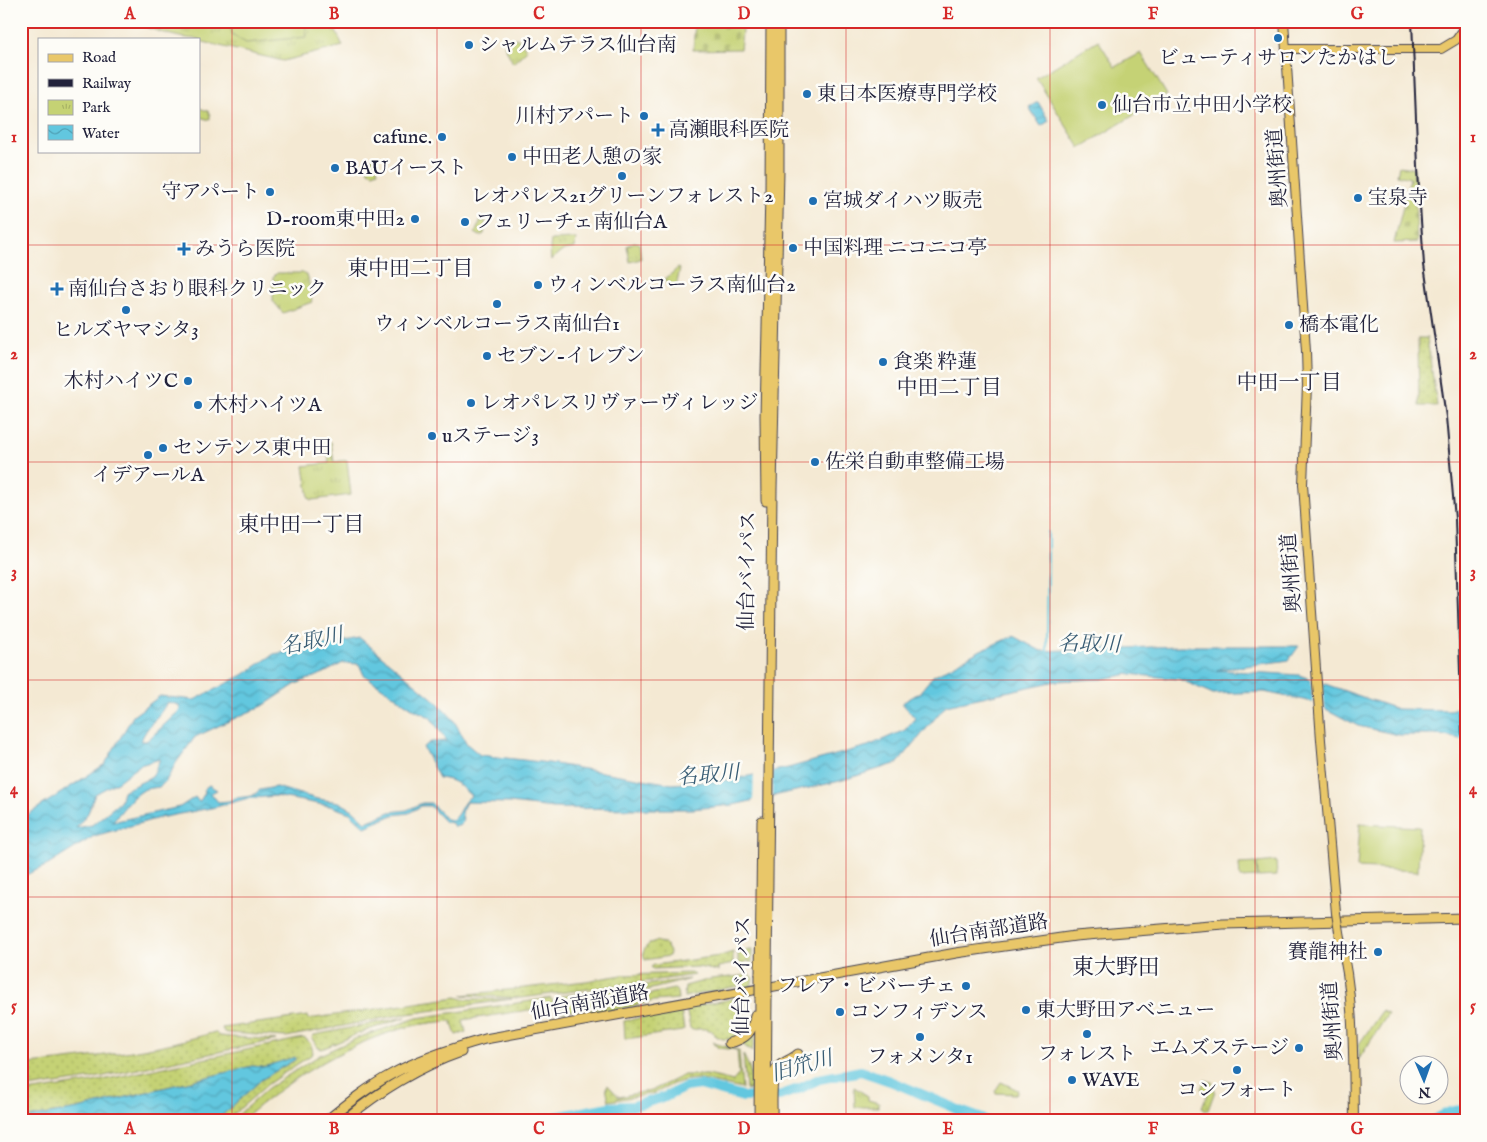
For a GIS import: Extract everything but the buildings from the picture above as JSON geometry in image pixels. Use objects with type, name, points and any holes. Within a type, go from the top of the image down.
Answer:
[{"type":"highway","name":"仙台バイパス","points":[[769,493],[765,416],[771,21]]},
{"type":"highway","name":"仙台バイパス","points":[[766,1121],[762,1000],[769,493],[779,172],[779,21]]},
{"type":"highway","name":"仙台南部道路","points":[[326,1121],[369,1088],[392,1074],[419,1061],[485,1039],[956,953],[1075,936],[1223,924],[1466,918]]},
{"type":"highway","points":[[729,1043],[744,1038],[751,1031],[756,1008],[762,1000]]},
{"type":"highway","name":"仙台南部道路","points":[[343,1121],[397,1082],[421,1069],[454,1055],[523,1032]]},
{"type":"highway","points":[[772,1121],[766,1081],[778,1066],[788,1062],[798,1054]]},
{"type":"highway","name":"仙台バイパス","points":[[758,1121],[766,1081]]},
{"type":"main road","name":"奥州街道","points":[[1284,21],[1306,352],[1307,384],[1303,484],[1334,895],[1346,968],[1351,1025],[1354,1121]]},
{"type":"main road","points":[[1286,49],[1413,50],[1441,48],[1456,40],[1466,26]]},
{"type":"green space","points":[[127,21],[331,21],[343,46],[283,61],[200,41],[200,38],[186,38]]},
{"type":"green space","points":[[230,21],[305,21],[307,37],[246,43],[232,35]]},
{"type":"green space","points":[[692,21],[741,21],[740,49],[693,50],[695,22]]},
{"type":"green space","points":[[515,38],[527,50],[513,63],[504,45]]},
{"type":"green space","points":[[1098,40],[1115,67],[1141,53],[1167,95],[1080,148],[1036,78]]},
{"type":"green space","points":[[200,108],[208,111],[210,120],[200,117]]},
{"type":"green space","points":[[374,158],[378,171],[373,173],[368,171],[365,161]]},
{"type":"green space","points":[[1399,166],[1414,168],[1417,242],[1394,243],[1410,178],[1397,175]]},
{"type":"green space","points":[[481,220],[486,222],[484,234],[480,236],[475,233]]},
{"type":"green space","points":[[576,239],[575,248],[564,250],[551,260],[551,240]]},
{"type":"green space","points":[[634,242],[639,243],[641,259],[630,262],[627,246]]},
{"type":"green space","points":[[678,268],[680,269],[676,287],[673,289],[664,280]]},
{"type":"green space","points":[[277,273],[303,273],[308,277],[312,302],[283,313],[273,301],[273,277]]},
{"type":"green space","points":[[1418,338],[1427,338],[1437,406],[1419,406]]},
{"type":"green space","points":[[327,442],[331,442],[334,462],[347,460],[351,495],[312,500],[309,498],[304,466],[329,463]]},
{"type":"green space","points":[[1360,824],[1420,827],[1418,871],[1357,868]]},
{"type":"green space","points":[[1276,861],[1277,876],[1258,877],[1257,863]]},
{"type":"green space","points":[[1256,863],[1257,877],[1240,878],[1239,864]]},
{"type":"green space","points":[[656,941],[666,945],[670,952],[669,956],[645,960],[643,953],[645,948]]},
{"type":"green space","points":[[752,950],[752,962],[749,963],[748,960],[746,963],[738,964],[738,951]]},
{"type":"green space","points":[[733,952],[733,964],[718,967],[718,971],[698,967],[653,969],[651,967],[654,965],[720,956]]},
{"type":"green space","points":[[693,973],[695,975],[521,998],[462,995],[622,975]]},
{"type":"green space","points":[[750,975],[753,978],[751,987],[743,989],[743,985],[684,997],[685,986],[711,979]]},
{"type":"green space","points":[[690,979],[564,1012],[560,1010],[559,1000],[561,996]]},
{"type":"green space","points":[[674,989],[677,991],[678,999],[654,1001],[617,1010],[545,1023],[636,997]]},
{"type":"green space","points":[[751,995],[741,1023],[737,1023],[736,1029],[740,1029],[739,1037],[724,1039],[709,1030],[692,1030],[690,1028],[686,1008]]},
{"type":"green space","points":[[457,997],[463,999],[512,999],[400,1015],[286,1037],[228,1033],[224,1032],[222,1028],[308,1016],[308,1019]]},
{"type":"green space","points":[[551,998],[555,1006],[463,1020],[466,1032],[456,1035],[451,1021],[417,1025],[370,1040],[323,1062],[280,1090],[241,1121],[231,1121],[268,1088],[320,1055],[357,1038],[417,1018]]},
{"type":"green space","points":[[681,1010],[684,1029],[682,1031],[625,1039],[624,1021]]},
{"type":"green space","points":[[1382,1011],[1388,1014],[1359,1059],[1359,1044]]},
{"type":"green space","points":[[406,1017],[357,1034],[322,1049],[317,1047],[312,1038],[314,1035]]},
{"type":"green space","points":[[215,1032],[219,1036],[276,1040],[90,1079],[21,1089],[21,1065],[143,1049]]},
{"type":"green space","points":[[756,1032],[752,1052],[741,1043]]},
{"type":"green space","points":[[303,1038],[310,1044],[313,1053],[268,1084],[226,1121],[216,1121],[261,1080],[296,1059],[263,1067],[252,1066],[78,1109],[21,1119],[21,1093],[93,1082]]},
{"type":"green space","points":[[713,1042],[719,1045],[737,1050],[718,1048]]},
{"type":"green space","points":[[737,1050],[739,1051],[742,1089],[698,1079],[686,1080],[655,1093],[609,1101],[606,1087],[608,1085],[619,1097],[655,1089],[684,1075],[708,1075],[733,1081],[739,1074]]},
{"type":"green space","points":[[743,1054],[750,1069],[751,1090],[746,1089]]},
{"type":"green space","points":[[1205,1080],[1212,1082],[1215,1091],[1208,1110],[1205,1111],[1202,1107],[1207,1094],[1201,1089]]},
{"type":"green space","points":[[1001,1082],[1018,1090],[1016,1094],[996,1093],[995,1091]]},
{"type":"green space","points":[[854,1087],[868,1096],[868,1100],[879,1103],[878,1107],[855,1107]]},
{"type":"water","points":[[1038,102],[1049,121],[1041,126],[1029,107]]},
{"type":"water","points":[[1013,636],[1041,651],[1180,646],[1299,646],[1289,660],[1217,670],[1299,675],[1397,709],[1450,710],[1466,705],[1466,740],[1439,735],[1399,735],[1358,726],[1313,702],[1264,692],[1213,694],[1179,679],[1129,674],[1102,679],[1056,681],[946,705],[898,763],[840,781],[733,805],[692,809],[553,808],[510,803],[466,802],[461,812],[463,819],[461,825],[454,827],[452,823],[445,822],[430,806],[421,806],[409,813],[393,815],[365,827],[350,813],[330,806],[275,796],[245,799],[216,807],[159,818],[94,836],[48,865],[21,877],[21,819],[105,764],[133,716],[160,696],[194,700],[243,675],[274,654],[360,638],[438,703],[453,719],[467,744],[480,755],[549,763],[672,784],[729,780],[788,768],[868,746],[905,730],[915,718],[902,703],[919,693],[933,676],[981,650]],"holes":[[[343,663],[359,664],[364,675],[415,710],[430,717],[447,741],[431,742],[423,747],[439,778],[453,782],[471,796],[464,802],[458,814],[452,820],[446,819],[431,803],[422,803],[407,810],[390,812],[366,822],[353,810],[339,802],[317,799],[276,787],[260,790],[252,796],[218,802],[211,793],[217,790],[209,785],[204,789],[205,793],[199,802],[195,797],[180,807],[112,822],[133,797],[145,789],[159,787],[166,781],[176,763],[195,737],[263,706],[296,684]],[[167,702],[179,705],[180,710],[149,739],[141,741]],[[160,759],[152,777],[123,791],[120,802],[92,825],[76,828],[88,813],[95,794],[117,782],[140,765]]]},
{"type":"water","points":[[295,1057],[296,1059],[261,1080],[216,1121],[21,1121],[21,1119],[78,1109],[252,1066],[263,1067]]},
{"type":"pier","points":[[1311,677],[1323,681],[1325,711],[1313,705]]},
{"type":"pier","points":[[773,768],[772,798],[753,802],[754,772]]},
{"type":"waterway","name":"名取川","points":[[1047,652],[1048,532]]},
{"type":"waterway","name":"旧笊川","points":[[533,1121],[609,1107],[633,1106],[665,1097],[685,1087],[700,1085],[743,1097],[779,1096],[819,1079],[861,1071],[988,1121]]},
{"type":"waterway","name":"旧笊川","points":[[1433,1121],[1457,1110],[1466,1110]]},
{"type":"railway","points":[[1412,21],[1424,265],[1446,417],[1455,519],[1466,856]]},
{"type":"place","name":"ビューティサロンたかはし","points":[[1278,38]]},
{"type":"place","name":"シャルムテラス仙台南","points":[[469,45]]},
{"type":"place","name":"東日本医療専門学校","points":[[807,94]]},
{"type":"place","name":"仙台市立中田小学校","points":[[1102,105]]},
{"type":"place","name":"川村アパート","points":[[644,116]]},
{"type":"place","name":"高瀬眼科医院","points":[[658,130]]},
{"type":"place","name":"cafune.","points":[[442,137]]},
{"type":"place","name":"中田老人憩の家","points":[[512,157]]},
{"type":"place","name":"BAUイースト","points":[[335,168]]},
{"type":"place","name":"レオパレス21グリーンフォレスト2","points":[[622,176]]},
{"type":"place","name":"守アパート","points":[[270,192]]},
{"type":"place","name":"宝泉寺","points":[[1358,198]]},
{"type":"place","name":"宮城ダイハツ販売","points":[[813,201]]},
{"type":"place","name":"D-room東中田2","points":[[415,219]]},
{"type":"place","name":"フェリーチェ南仙台A","points":[[465,222]]},
{"type":"place","name":"中国料理 ニコニコ亭","points":[[793,248]]},
{"type":"place","name":"みうら医院","points":[[184,249]]},
{"type":"place","name":"ウィンベルコーラス南仙台2","points":[[538,285]]},
{"type":"place","name":"南仙台さおり眼科クリニック","points":[[57,289]]},
{"type":"place","name":"ウィンベルコーラス南仙台1","points":[[497,304]]},
{"type":"place","name":"ヒルズヤマシタ3","points":[[126,310]]},
{"type":"place","name":"橋本電化","points":[[1289,325]]},
{"type":"place","name":"セブン-イレブン","points":[[487,356]]},
{"type":"place","name":"食楽 粋蓮","points":[[883,362]]},
{"type":"place","name":"木村ハイツC","points":[[188,381]]},
{"type":"place","name":"レオパレスリヴァーヴィレッジ","points":[[471,403]]},
{"type":"place","name":"木村ハイツA","points":[[198,405]]},
{"type":"place","name":"uステージ3","points":[[432,436]]},
{"type":"place","name":"センテンス東中田","points":[[163,448]]},
{"type":"place","name":"イデアールA","points":[[148,455]]},
{"type":"place","name":"佐栄自動車整備工場","points":[[815,462]]},
{"type":"place","name":"賽龍神社","points":[[1378,952]]},
{"type":"place","name":"フレア・ビバーチェ","points":[[966,986]]},
{"type":"place","name":"東大野田アベニュー","points":[[1026,1010]]},
{"type":"place","name":"コンフィデンス","points":[[840,1012]]},
{"type":"place","name":"フォレスト","points":[[1087,1034]]},
{"type":"place","name":"フォメンタ1","points":[[920,1037]]},
{"type":"place","name":"エムズステージ","points":[[1299,1048]]},
{"type":"place","name":"コンフォート","points":[[1237,1070]]},
{"type":"place","name":"WAVE","points":[[1072,1080]]},
{"type":"district","name":"東中田二丁目","points":[[410,269]]},
{"type":"district","name":"中田一丁目","points":[[1289,383]]},
{"type":"district","name":"中田二丁目","points":[[949,388]]},
{"type":"district","name":"東中田一丁目","points":[[301,525]]},
{"type":"district","name":"東大野田","points":[[1116,968]]}]
